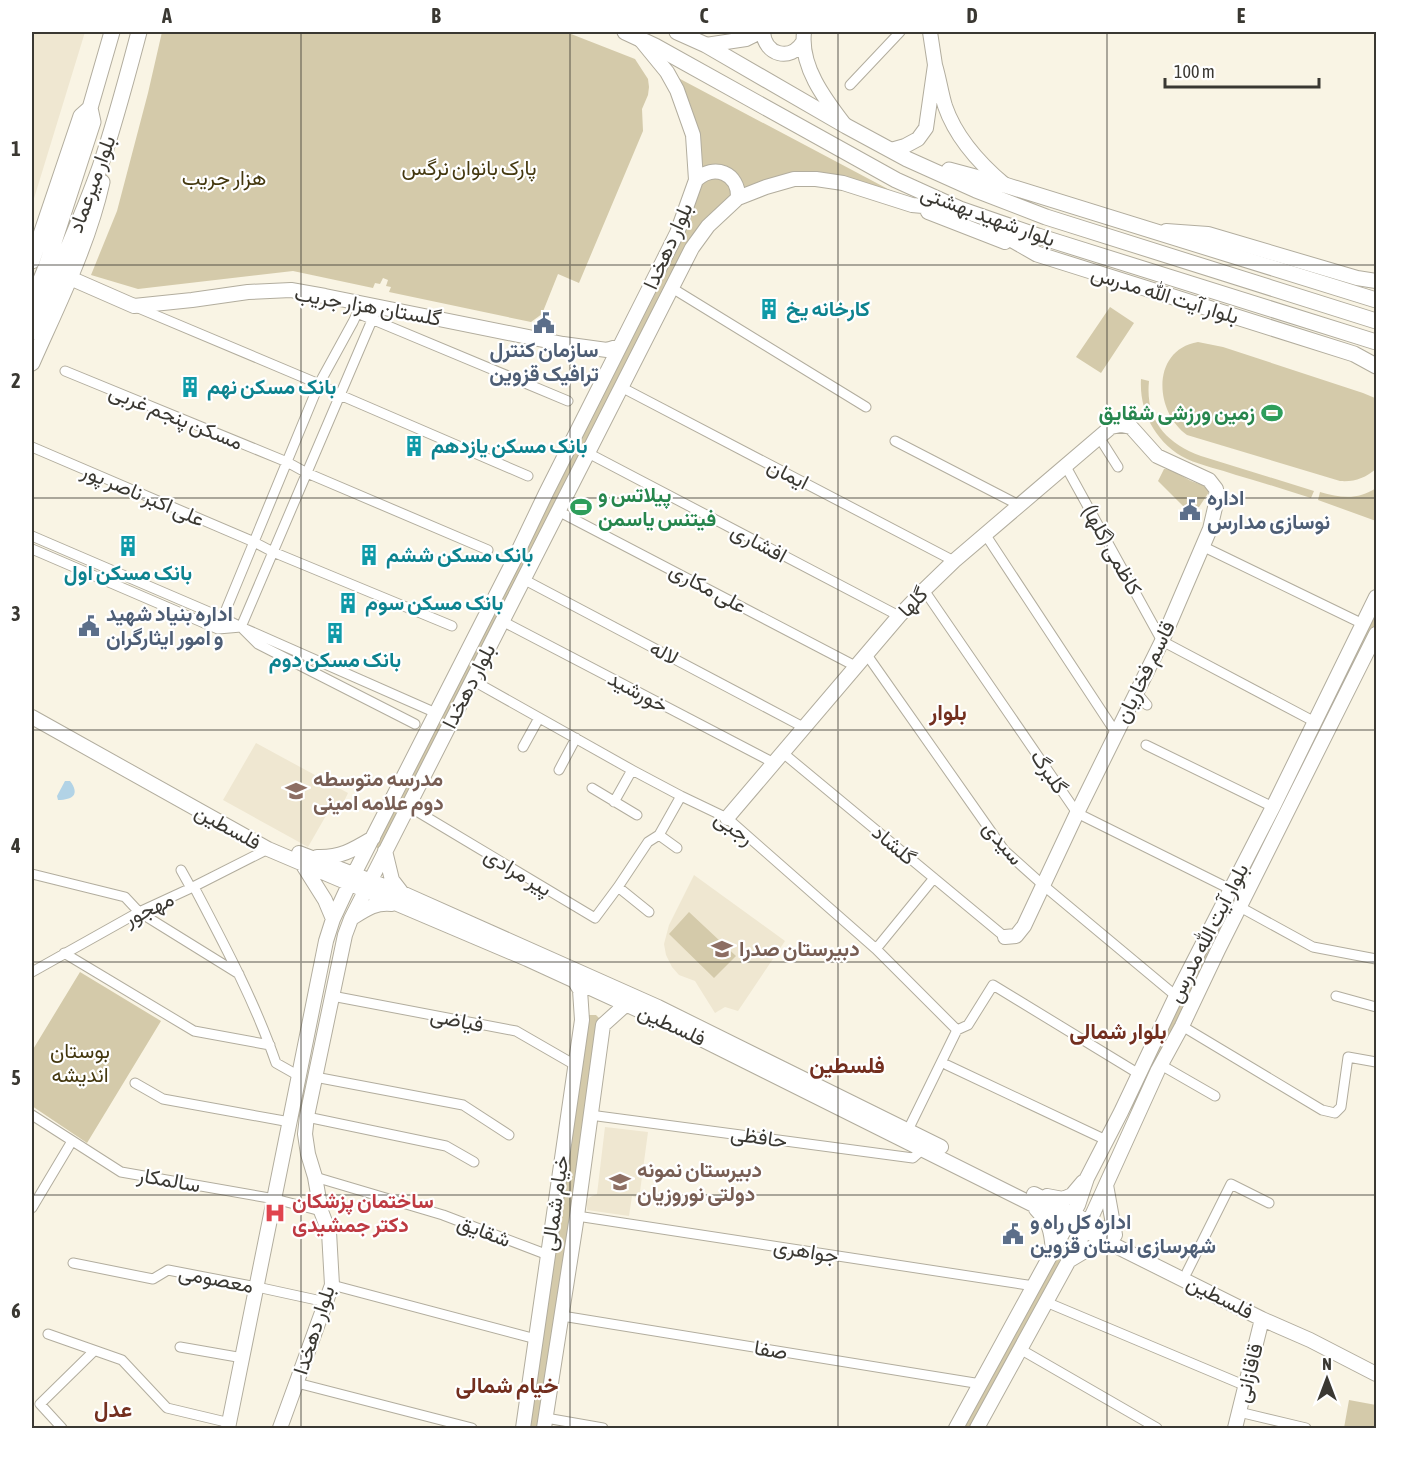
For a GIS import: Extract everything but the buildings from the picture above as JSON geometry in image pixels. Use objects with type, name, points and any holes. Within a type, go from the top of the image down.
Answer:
[{"type":"main road","name":"بلوار میرعماد","points":[[32,301],[46,267],[93,122],[90,108],[112,32]]},
{"type":"main road","name":"بلوار میرعماد","points":[[32,332],[99,168],[140,32]]},
{"type":"main road","name":"بلوار شهید بهشتی","points":[[625,32],[896,180],[960,209],[1060,243],[1377,342]]},
{"type":"main road","name":"بلوار شهید بهشتی","points":[[676,32],[706,45],[907,159],[976,190],[1046,217],[1377,321]]},
{"type":"main road","points":[[706,45],[746,39],[762,32],[767,45],[780,54],[796,50],[804,37]]},
{"type":"main road","points":[[930,32],[935,65],[946,108],[960,136],[985,168],[1005,185]]},
{"type":"main road","points":[[804,37],[810,69],[823,97],[846,126]]},
{"type":"main road","name":"بلوار دهخدا","points":[[229,1426],[326,941],[333,919],[677,233],[696,180],[693,135],[679,94],[667,72],[640,39]]},
{"type":"main road","points":[[891,150],[918,139],[926,128],[935,65]]},
{"type":"main road","points":[[32,261],[81,116],[90,108]]},
{"type":"main road","points":[[32,363],[70,278],[97,204],[118,109]]},
{"type":"main road","points":[[907,159],[1005,185],[1376,301]]},
{"type":"main road","points":[[696,180],[710,172],[718,171],[725,174],[736,185],[738,198]]},
{"type":"main road","name":"بلوار دهخدا","points":[[280,1428],[332,1285],[329,1232],[321,1210],[305,1134],[345,935],[384,851],[692,248],[708,226],[738,198],[785,180],[816,179],[843,183],[912,205],[960,209]]},
{"type":"main road","points":[[912,205],[1037,254]]},
{"type":"main road","name":"بلوار آیت الله مدرس","points":[[960,209],[1037,254],[1354,354],[1377,366]]},
{"type":"main road","points":[[1152,231],[1208,234],[1357,278],[1377,281]]},
{"type":"main road","name":"گلستان هزار جریب","points":[[70,278],[134,306],[248,292],[291,290],[359,308],[378,306],[563,344]]},
{"type":"main road","points":[[563,344],[607,350],[620,346]]},
{"type":"main road","points":[[563,344],[597,358],[603,365],[606,375]]},
{"type":"main road","points":[[1354,354],[1370,353],[1377,349]]},
{"type":"main road","name":"گلها","points":[[728,818],[899,616],[924,590],[1019,504],[1099,437],[1112,427],[1131,426]]},
{"type":"main road","name":"قاسم فخاریان","points":[[1005,938],[1016,936],[1024,926],[1162,640],[1210,529],[1217,499],[1216,489],[1209,480],[1157,456],[1131,426]]},
{"type":"main road","name":"بلوار آیت الله مدرس","points":[[977,1428],[1070,1260],[1078,1224],[1078,1205],[1087,1178],[1377,597]]},
{"type":"main road","name":"بلوار آیت الله مدرس","points":[[956,1428],[1053,1251],[1078,1224],[1106,1185],[1160,1067],[1375,640]]},
{"type":"main road","name":"فلسطین","points":[[32,707],[269,845]]},
{"type":"main road","name":"فلسطین","points":[[32,717],[269,845],[658,1007],[908,1130],[1078,1224],[1187,1272],[1267,1314],[1310,1340]]},
{"type":"main road","points":[[333,919],[305,861],[331,858],[353,850],[373,838]]},
{"type":"main road","points":[[351,919],[373,906],[400,899],[384,851]]},
{"type":"main road","name":"فلسطین","points":[[400,899],[631,1005],[923,1149],[1033,1198]]},
{"type":"main road","name":"خیام شمالی","points":[[523,1428],[582,1020],[580,990],[574,980]]},
{"type":"main road","points":[[582,1020],[586,1015],[594,1015],[600,1018],[603,1025],[623,1007],[631,1005]]},
{"type":"main road","name":"خیام شمالی","points":[[545,1423],[577,1216],[603,1025]]},
{"type":"main road","points":[[1141,1069],[1129,1105],[1132,1110],[1136,1109],[1160,1067]]},
{"type":"main road","points":[[1036,1320],[1078,1224],[1108,1166],[1118,1133],[1121,1112]]},
{"type":"main road","points":[[1033,1198],[1063,1199],[1072,1195],[1087,1178]]},
{"type":"main road","points":[[1070,1260],[1090,1248],[1113,1239],[1106,1185]]},
{"type":"main road","points":[[1033,1198],[1051,1228],[1053,1251]]},
{"type":"main road","name":"فلسطین","points":[[1113,1239],[1262,1318],[1377,1374]]},
{"type":"main road","name":"قاقازانی","points":[[1235,1428],[1262,1318]]},
{"type":"street","points":[[850,85],[900,32]]},
{"type":"street","points":[[672,288],[866,407]]},
{"type":"street","points":[[134,306],[528,476]]},
{"type":"street","points":[[241,627],[378,306]]},
{"type":"street","points":[[218,629],[319,384],[359,308],[372,320],[568,400]]},
{"type":"street","name":"مسکن پنجم غربی","points":[[64,371],[287,462],[307,473],[488,550]]},
{"type":"street","name":"ایمان","points":[[621,387],[954,561]]},
{"type":"street","points":[[1099,437],[1118,467]]},
{"type":"street","points":[[895,441],[1019,504]]},
{"type":"street","name":"علی اکبر ناصر پور","points":[[32,447],[273,552],[452,626]]},
{"type":"street","name":"افشاری","points":[[588,453],[899,616]]},
{"type":"street","name":"کاظمی (گلها)","points":[[1065,465],[1162,640]]},
{"type":"street","name":"علی مکاری","points":[[558,511],[857,667]]},
{"type":"street","points":[[985,534],[1116,733]]},
{"type":"street","points":[[32,536],[436,712]]},
{"type":"street","points":[[1202,546],[1363,624]]},
{"type":"street","points":[[32,549],[218,629],[241,627],[258,644],[415,724]]},
{"type":"street","name":"لاله","points":[[523,579],[805,728]]},
{"type":"street","name":"گلبرگ","points":[[924,590],[1077,813],[1230,889]]},
{"type":"street","name":"خورشید","points":[[502,621],[779,758]]},
{"type":"street","points":[[1162,640],[1315,722]]},
{"type":"street","name":"سیدی","points":[[867,655],[1004,850],[1176,996]]},
{"type":"street","name":"رجبی","points":[[472,680],[632,770],[728,818],[876,950],[957,1030]]},
{"type":"street","points":[[1136,692],[1147,705]]},
{"type":"street","points":[[523,747],[539,718]]},
{"type":"street","points":[[559,770],[576,738]]},
{"type":"street","points":[[1146,745],[1273,807]]},
{"type":"street","name":"گلشاد","points":[[779,758],[934,878],[1005,938]]},
{"type":"street","points":[[614,802],[632,770]]},
{"type":"street","points":[[592,788],[637,815]]},
{"type":"street","points":[[649,912],[618,887],[648,842],[659,835],[681,796]]},
{"type":"street","name":"پیر مرادی","points":[[408,806],[595,918],[618,887]]},
{"type":"street","points":[[659,835],[677,848]]},
{"type":"street","name":"مهجور","points":[[32,972],[139,912],[192,887],[269,845]]},
{"type":"street","points":[[181,870],[239,974],[276,1064],[299,1076]]},
{"type":"street","points":[[32,874],[125,897],[139,912],[239,974]]},
{"type":"street","points":[[876,950],[934,878]]},
{"type":"street","points":[[1240,907],[1313,947],[1377,959]]},
{"type":"street","points":[[64,953],[195,1031],[270,1045]]},
{"type":"street","points":[[908,1130],[957,1030],[968,1024],[993,985],[1141,1069]]},
{"type":"street","name":"فیاضی","points":[[332,996],[516,1031],[575,1065]]},
{"type":"street","points":[[1336,996],[1377,1006]]},
{"type":"street","points":[[1182,1026],[1322,1110],[1335,1113],[1341,1107],[1348,1057],[1377,1062]]},
{"type":"street","points":[[947,1065],[1106,1140]]},
{"type":"street","points":[[1160,1067],[1215,1095]]},
{"type":"street","points":[[315,1077],[463,1105],[509,1136]]},
{"type":"street","points":[[135,1083],[163,1100],[290,1122]]},
{"type":"street","name":"سالمکار","points":[[32,1115],[121,1172],[274,1199],[321,1210]]},
{"type":"street","name":"حافظی","points":[[590,1115],[913,1158],[923,1149]]},
{"type":"street","points":[[307,1117],[446,1146],[474,1162]]},
{"type":"street","points":[[32,1208],[72,1142]]},
{"type":"street","name":"شقایق","points":[[315,1177],[443,1215],[548,1255]]},
{"type":"street","points":[[1187,1272],[1230,1184],[1269,1203]]},
{"type":"street","name":"جواهری","points":[[577,1216],[1035,1287]]},
{"type":"street","name":"معصومی","points":[[72,1263],[153,1279],[168,1270],[326,1302]]},
{"type":"street","points":[[332,1285],[536,1339]]},
{"type":"street","points":[[1046,1302],[1246,1386]]},
{"type":"street","name":"صفا","points":[[562,1316],[981,1384]]},
{"type":"street","points":[[48,1334],[122,1360],[167,1408],[229,1426]]},
{"type":"street","points":[[180,1347],[243,1358]]},
{"type":"street","points":[[1020,1349],[1157,1428]]},
{"type":"street","points":[[62,1428],[40,1404],[94,1351]]},
{"type":"street","points":[[297,1383],[472,1428]]},
{"type":"street","points":[[1239,1412],[1306,1428]]},
{"type":"street","points":[[545,1423],[603,1428]]},
{"type":"shaded area","points":[[32,32],[85,32],[32,205]]},
{"type":"shaded area","points":[[256,743],[348,793],[337,816],[328,812],[308,847],[223,800]]},
{"type":"shaded area","name":"دبیرستان صدرا","points":[[694,875],[785,941],[738,1011],[725,1007],[715,1013],[695,981],[679,975],[666,955],[664,944],[669,925]]},
{"type":"shaded area","name":"دبیرستان نمونه دولتی نوروزیان","points":[[605,1127],[648,1132],[639,1199],[632,1196],[629,1216],[587,1210],[585,1202],[597,1194]]},
{"type":"green space","name":"پارک بانوان نرگس","points":[[162,32],[566,32],[635,59],[648,79],[649,87],[642,109],[643,131],[579,283],[558,274],[542,314],[531,322],[389,292],[391,287],[386,286],[388,280],[383,278],[380,284],[375,283],[373,288],[293,271],[138,289],[91,275],[117,211]]},
{"type":"green space","points":[[667,72],[886,188],[912,205],[843,183],[766,187],[708,226],[382,848],[377,848],[375,845],[696,180],[693,135]]},
{"type":"green space","points":[[1110,307],[1134,323],[1101,373],[1076,357]]},
{"type":"green space","name":"زمین ورزشی شقایق","points":[[1198,342],[1223,347],[1375,398],[1376,469],[1360,479],[1340,481],[1187,435],[1168,411],[1163,382],[1165,369],[1172,357],[1183,347]]},
{"type":"green space","points":[[1141,379],[1149,381],[1149,395],[1154,418],[1168,437],[1178,444],[1201,456],[1314,491],[1311,498],[1199,464],[1176,453],[1152,426],[1143,404]]},
{"type":"green space","points":[[1164,469],[1175,471],[1209,488],[1209,492],[1193,516],[1158,481]]},
{"type":"green space","points":[[1376,488],[1376,521],[1318,500],[1320,492],[1349,497],[1363,495]]},
{"type":"green space","points":[[1376,597],[1376,634],[1132,1110],[1129,1107]]},
{"type":"green space","points":[[689,912],[736,956],[714,978],[669,934]]},
{"type":"green space","name":"بوستان اندیشه","points":[[80,972],[161,1021],[87,1143],[32,1106],[32,1051]]},
{"type":"green space","points":[[586,1015],[596,1015],[601,1020],[544,1428],[523,1428]]},
{"type":"green space","points":[[1056,1255],[1059,1255],[1060,1260],[1036,1320],[977,1428],[956,1428]]},
{"type":"green space","points":[[1349,1400],[1376,1405],[1376,1428],[1344,1428]]},
{"type":"water","points":[[65,781],[70,781],[75,793],[68,799],[58,800],[57,796]]},
{"type":"place","name":"کارخانه یخ","points":[[769,309]]},
{"type":"place","name":"سازمان کنترل ترافیک قزوین","points":[[544,323]]},
{"type":"place","name":"بانک مسکن نهم","points":[[190,387]]},
{"type":"place","name":"زمین ورزشی شقایق","points":[[1272,413]]},
{"type":"place","name":"بانک مسکن یازدهم","points":[[414,446]]},
{"type":"place","name":"پیلاتس و فیتنس یاسمن","points":[[581,507]]},
{"type":"place","name":"اداره نوسازی مدارس","points":[[1190,510]]},
{"type":"place","name":"بانک مسکن اول","points":[[128,546]]},
{"type":"place","name":"بانک مسکن ششم","points":[[369,555]]},
{"type":"place","name":"بانک مسکن سوم","points":[[348,603]]},
{"type":"place","name":"اداره بنیاد شهید و امور ایثارگران","points":[[89,626]]},
{"type":"place","name":"بانک مسکن دوم","points":[[335,633]]},
{"type":"place","name":"مدرسه متوسطه دوم علامه امینی","points":[[296,791]]},
{"type":"place","name":"دبیرستان صدرا","points":[[722,949]]},
{"type":"place","name":"دبیرستان نمونه دولتی نوروزیان","points":[[620,1182]]},
{"type":"place","name":"ساختمان پزشکان دکتر جمشیدی","points":[[275,1213]]},
{"type":"place","name":"اداره کل راه و شهرسازی استان قزوین","points":[[1013,1234]]},
{"type":"district","name":"بلوار","points":[[948,712]]},
{"type":"district","name":"بلوار شمالی","points":[[1118,1031]]},
{"type":"district","name":"فلسطین","points":[[847,1065]]},
{"type":"district","name":"خیام شمالی","points":[[507,1385]]},
{"type":"district","name":"عدل","points":[[113,1409]]},
{"type":"park label","name":"هزار جریب","points":[[224,178]]}]
